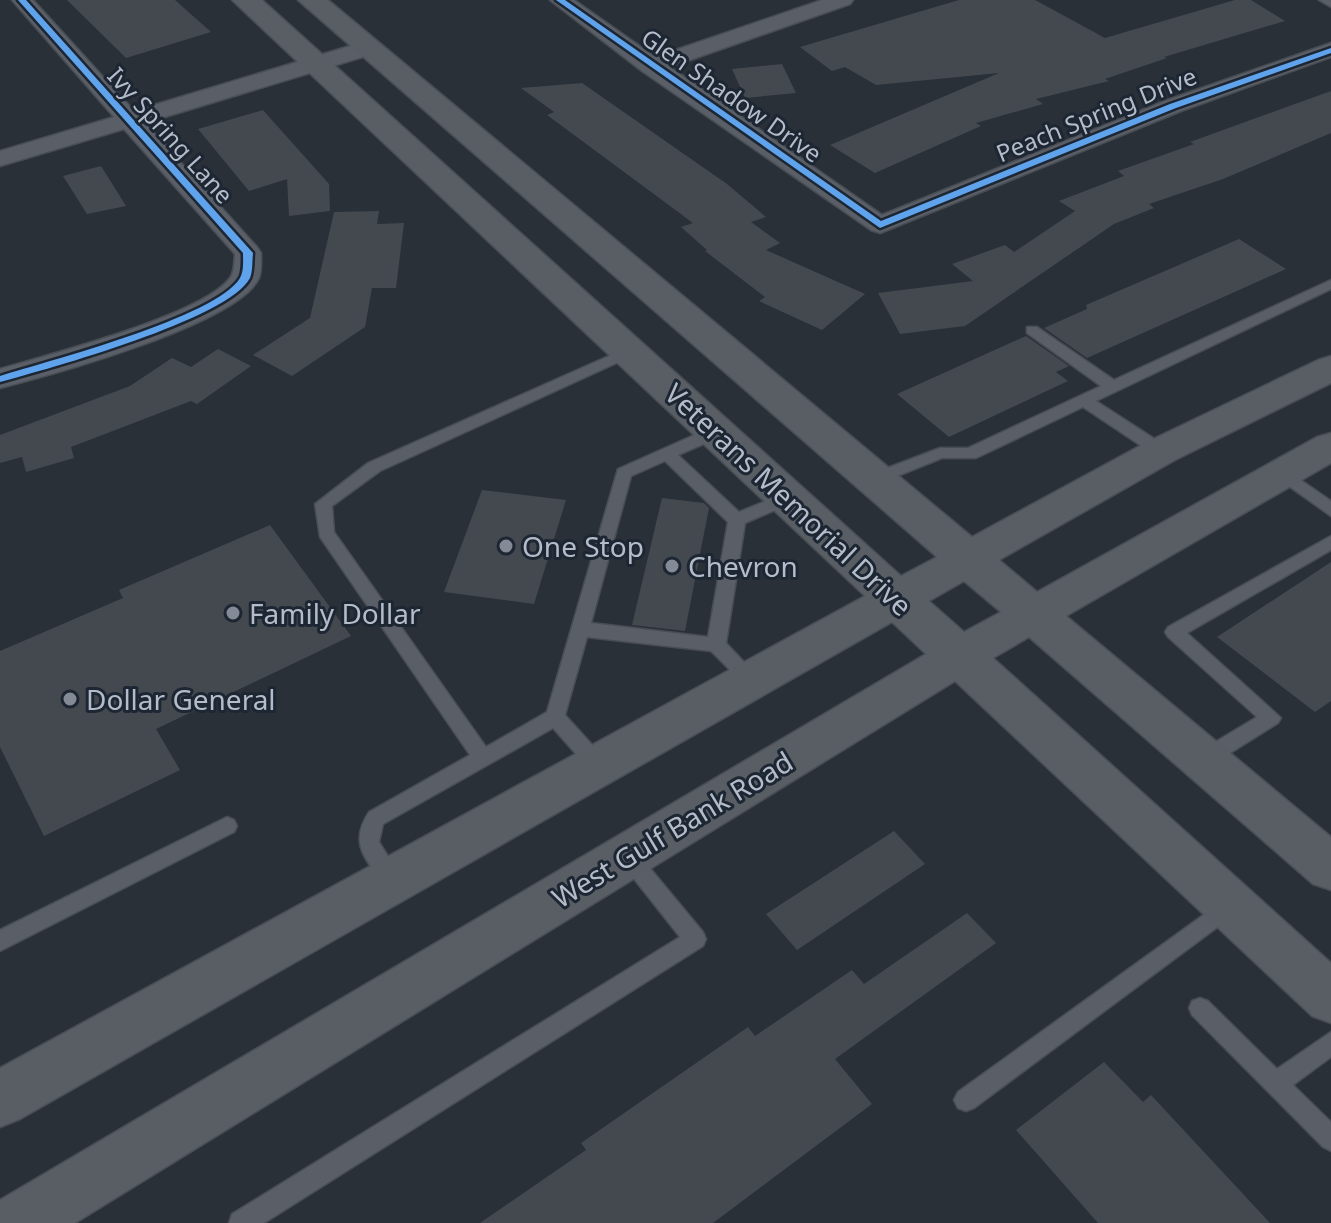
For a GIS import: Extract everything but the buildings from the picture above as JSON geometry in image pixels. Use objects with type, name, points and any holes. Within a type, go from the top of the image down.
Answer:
[{"type":"main road","name":"Veterans Memorial Drive","points":[[246,0],[1331,998]]},
{"type":"main road","points":[[312,0],[1331,868]]},
{"type":"main road","points":[[532,264],[594,241]]},
{"type":"main road","points":[[0,1099],[1161,451],[1331,368]]},
{"type":"main road","name":"West Gulf Bank Road","points":[[19,1223],[958,657],[1331,446]]},
{"type":"street","name":"Ivy Spring Lane","points":[[0,379],[103,347],[219,302],[245,278],[248,253],[22,0]]},
{"type":"street","name":"Glen Shadow Drive","points":[[560,0],[880,225]]},
{"type":"street","points":[[650,66],[843,0]]},
{"type":"street","points":[[0,159],[368,48]]},
{"type":"street","name":"Peach Spring Drive","points":[[880,225],[1173,106],[1331,50]]},
{"type":"lane","points":[[875,479],[940,453],[970,454],[1331,284]]},
{"type":"lane","points":[[1032,330],[1113,387]]},
{"type":"lane","points":[[483,758],[326,533],[323,504],[374,467],[629,352]]},
{"type":"lane","points":[[1084,400],[1161,451]]},
{"type":"lane","points":[[392,880],[367,842],[368,829],[376,818],[555,717],[624,473],[716,432]]},
{"type":"lane","points":[[667,454],[737,520]]},
{"type":"lane","points":[[1282,473],[1331,510]]},
{"type":"lane","points":[[737,520],[788,498]]},
{"type":"lane","points":[[716,645],[737,520]]},
{"type":"lane","points":[[1204,759],[1271,718],[1174,632],[1331,542]]},
{"type":"lane","points":[[580,629],[716,645],[751,679]]},
{"type":"lane","points":[[555,717],[598,765]]},
{"type":"lane","points":[[0,941],[227,826]]},
{"type":"lane","points":[[241,1223],[695,939],[627,855]]},
{"type":"lane","points":[[966,1100],[1229,905]]},
{"type":"lane","points":[[1200,1008],[1331,1139]]},
{"type":"lane","points":[[1276,1084],[1331,1043]]},
{"type":"cycle path","points":[[0,379],[133,338],[206,308],[231,293],[245,278],[248,253],[22,0]]},
{"type":"cycle path","points":[[560,0],[880,225],[1173,106],[1331,50]]},
{"type":"place","name":"One Stop","points":[[506,546]]},
{"type":"place","name":"Chevron","points":[[672,566]]},
{"type":"place","name":"Family Dollar","points":[[233,613]]},
{"type":"place","name":"Dollar General","points":[[70,699]]}]
